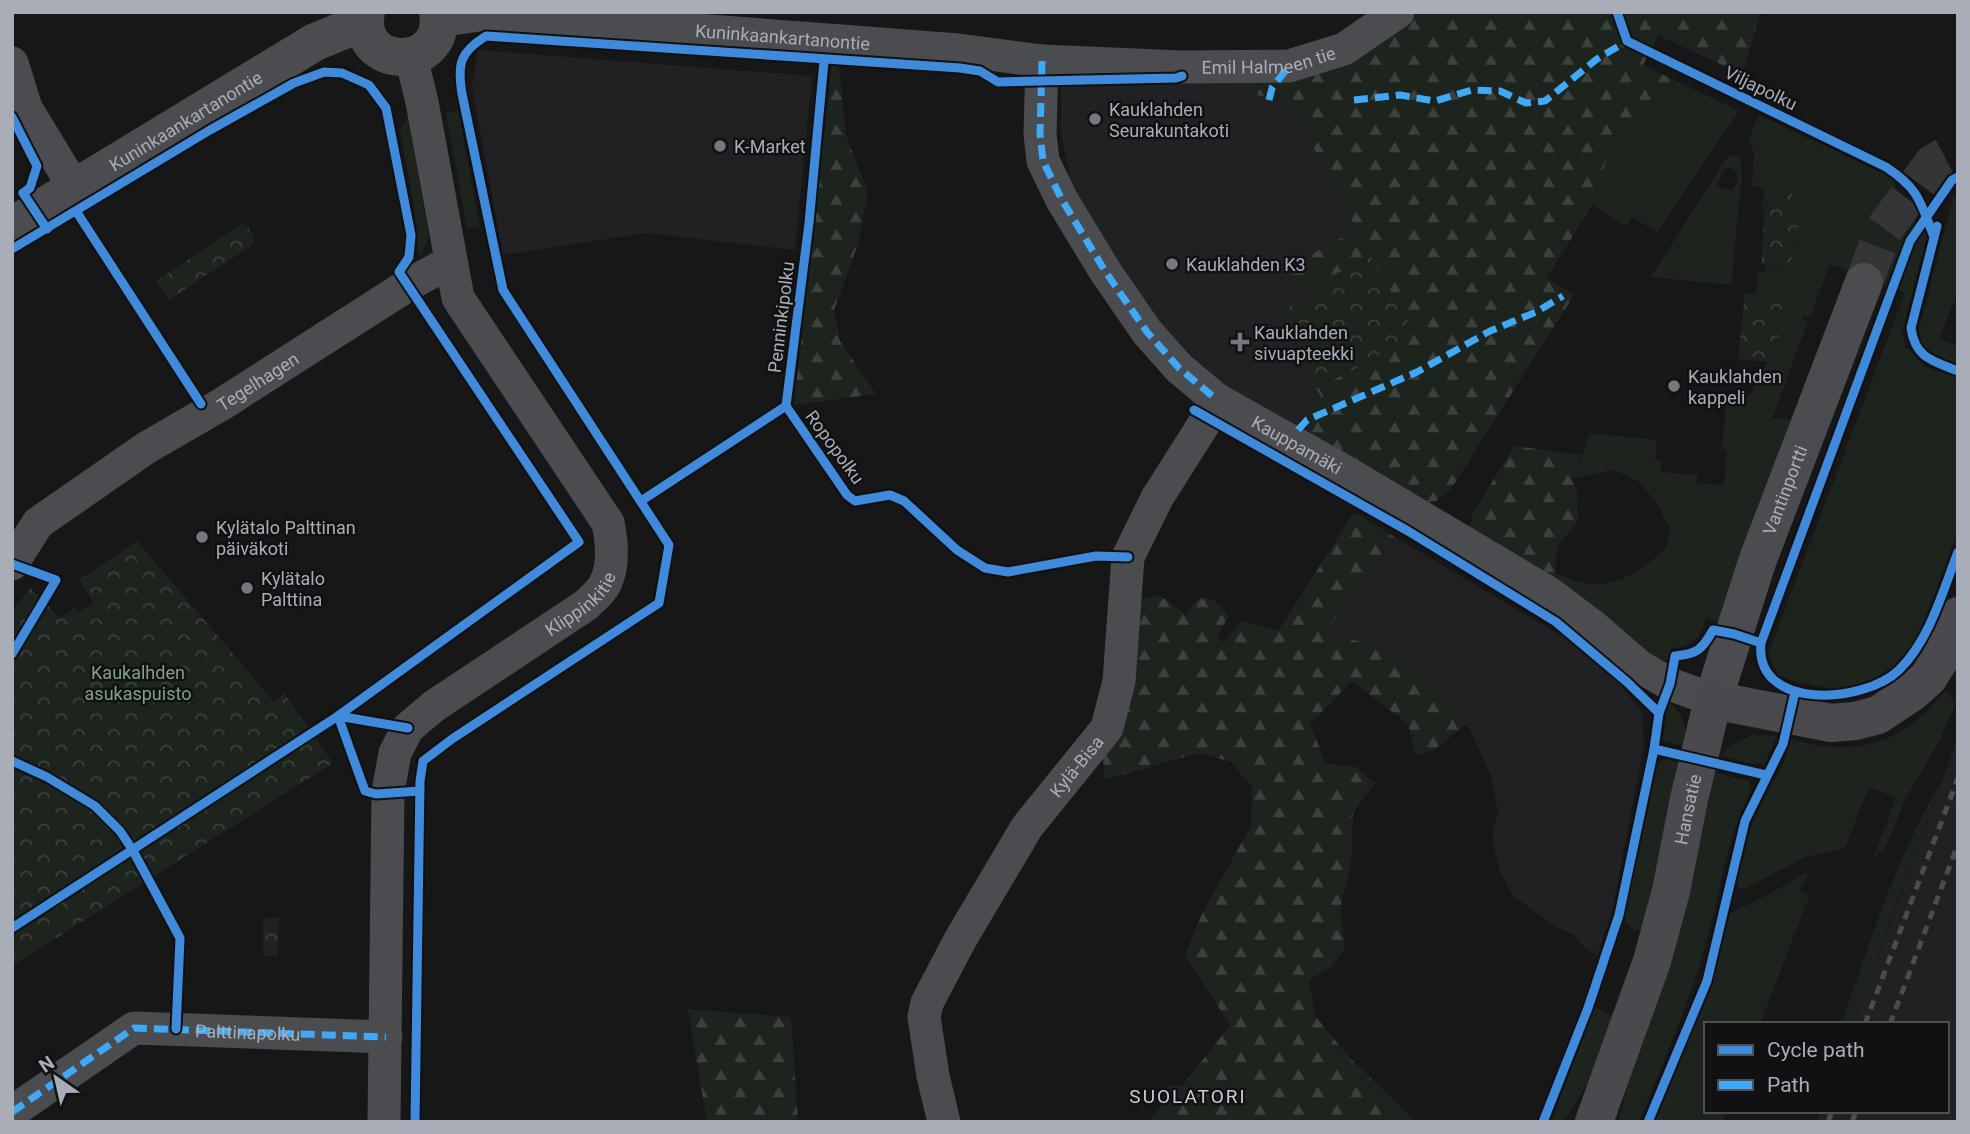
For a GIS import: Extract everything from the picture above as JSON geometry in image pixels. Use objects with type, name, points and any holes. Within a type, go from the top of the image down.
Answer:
[{"type":"main road","points":[[1713,700],[1831,723],[1878,715],[1928,678],[1940,659],[1958,616]]},
{"type":"main road","name":"Hansatie","points":[[1594,1122],[1652,961],[1671,891],[1689,799],[1713,700]]},
{"type":"street","name":"Emil Halmeen tie","points":[[1042,61],[1182,67],[1289,66],[1344,49],[1397,13]]},
{"type":"street","name":"Kuninkaankartanontie","points":[[439,16],[486,14],[841,41],[1042,61]]},
{"type":"street","points":[[365,17],[367,35],[374,46],[384,54],[397,58],[411,57],[432,43],[439,16]]},
{"type":"street","name":"Kuninkaankartanontie","points":[[12,226],[315,41],[365,17]]},
{"type":"street","name":"Klippinkitie","points":[[384,1122],[388,792],[395,753],[408,729],[434,706],[586,605],[605,585],[612,544],[608,523],[458,298],[422,102],[411,57]]},
{"type":"street","name":"Kauppamäki","points":[[1042,61],[1040,134],[1043,161],[1062,200],[1105,271],[1147,332],[1179,368],[1216,399],[1334,465],[1549,593],[1594,626],[1639,666],[1670,684],[1713,700]]},
{"type":"street","points":[[12,63],[26,108],[74,187]]},
{"type":"street","name":"Tegelhagen","points":[[12,564],[38,523],[123,464],[408,285],[450,262]]},
{"type":"street","name":"Vantinportti","points":[[1713,700],[1758,562],[1864,282]]},
{"type":"street","name":"Kylä-Bisa","points":[[944,1122],[933,1076],[924,1017],[927,1003],[1027,827],[1107,728],[1119,681],[1128,557],[1157,498],[1207,419],[1216,399]]},
{"type":"street","name":"Palttinapolku","points":[[12,1112],[134,1028],[386,1037]]},
{"type":"shaded area","points":[[478,50],[812,76],[795,250],[646,233],[503,255],[472,87]]},
{"type":"shaded area","points":[[1244,79],[1249,92],[1291,105],[1357,230],[1286,268],[1298,292],[1371,257],[1317,388],[1321,397],[1306,412],[1307,420],[1298,430],[1214,386],[1156,327],[1072,188],[1061,133],[1061,86]]},
{"type":"shaded area","points":[[1395,537],[1577,645],[1617,680],[1642,713],[1644,746],[1612,911],[1597,956],[1574,935],[1555,926],[1513,896],[1500,871],[1495,853],[1492,831],[1498,814],[1492,778],[1467,723],[1326,631]]},
{"type":"shaded area","points":[[1958,738],[1958,1120],[1817,1122],[1820,1113],[1949,1113],[1949,1022],[1854,1022]]},
{"type":"green space","points":[[1419,12],[1761,12],[1742,74],[1658,35],[1643,65],[1674,80],[1611,144],[1592,205],[1547,278],[1574,295],[1451,489],[1436,501],[1420,503],[1298,430],[1307,420],[1306,412],[1321,397],[1316,388],[1371,361],[1371,258],[1298,293],[1285,268],[1357,230],[1291,105],[1248,92],[1244,79],[1355,55]]},
{"type":"green space","points":[[832,64],[839,65],[846,136],[868,192],[858,244],[834,310],[840,341],[876,394],[794,405]]},
{"type":"green space","points":[[1674,80],[1739,111],[1657,232],[1632,217],[1626,226],[1592,205],[1611,144]]},
{"type":"green space","points":[[458,110],[480,227],[467,228],[446,113]]},
{"type":"green space","points":[[1759,115],[1892,178],[1901,215],[1906,219],[1923,219],[1926,222],[1926,240],[1902,330],[1905,346],[1926,367],[1958,378],[1958,531],[1918,638],[1892,668],[1859,686],[1831,688],[1799,683],[1778,675],[1768,654],[1905,293],[1830,264],[1810,317],[1803,316],[1802,319],[1808,321],[1772,419],[1783,417],[1793,421],[1720,622],[1706,618],[1694,640],[1685,646],[1671,648],[1668,661],[1649,656],[1554,581],[1555,573],[1587,584],[1621,579],[1641,569],[1667,547],[1670,529],[1657,503],[1638,481],[1613,470],[1571,479],[1589,433],[1657,440],[1655,460],[1661,461],[1661,472],[1698,475],[1697,483],[1724,485],[1727,450],[1722,449],[1727,394],[1750,396],[1767,362],[1768,344],[1778,345],[1783,297],[1756,294],[1759,270],[1764,273],[1765,265],[1787,266],[1797,251],[1798,244],[1767,201],[1765,210],[1761,209],[1764,202],[1763,189],[1758,186],[1752,188],[1754,154],[1749,138]]},
{"type":"green space","points":[[408,118],[429,237],[421,256],[418,252],[415,214],[400,129]]},
{"type":"green space","points":[[1732,155],[1740,158],[1742,173],[1731,285],[1651,277],[1725,160]],"holes":[[[1732,168],[1737,173],[1736,184],[1732,190],[1720,188],[1717,184],[1725,169]]]},
{"type":"green space","points":[[1783,187],[1792,193],[1798,220],[1797,251],[1787,266],[1761,264],[1765,210],[1773,192]]},
{"type":"green space","points":[[1958,194],[1958,290],[1939,339],[1958,346],[1958,364],[1931,353],[1923,344],[1919,329],[1953,198]]},
{"type":"green space","points":[[244,222],[253,235],[254,244],[169,300],[156,281]]},
{"type":"green space","points":[[1371,257],[1413,331],[1371,361],[1316,388],[1281,310],[1314,293],[1310,286]]},
{"type":"green space","points":[[1745,293],[1783,297],[1778,345],[1769,344],[1767,362],[1738,359]]},
{"type":"green space","points":[[1514,446],[1581,455],[1571,479],[1577,490],[1578,521],[1557,547],[1554,581],[1475,533],[1470,526],[1472,515]]},
{"type":"green space","points":[[1354,512],[1395,537],[1326,631],[1373,646],[1432,681],[1468,723],[1434,750],[1416,755],[1408,724],[1352,681],[1310,724],[1326,764],[1356,767],[1375,783],[1353,812],[1351,865],[1340,908],[1345,948],[1332,966],[1309,980],[1315,1016],[1349,1057],[1416,1122],[1148,1122],[1160,1107],[1168,1086],[1183,1085],[1230,1025],[1185,955],[1203,912],[1251,826],[1252,787],[1232,762],[1198,753],[1104,780],[1103,750],[1134,600],[1159,595],[1186,615],[1196,601],[1210,599],[1223,609],[1228,617],[1217,637],[1224,643],[1240,621],[1279,630]]},
{"type":"green space","name":"Kaukalhden asukaspuisto","points":[[137,541],[274,702],[284,693],[333,763],[12,966],[12,612],[30,588],[60,618],[75,608],[79,612],[94,603],[79,580]]},
{"type":"green space","points":[[1945,691],[1955,705],[1940,740],[1906,798],[1885,848],[1873,858],[1896,798],[1869,787],[1845,848],[1805,857],[1746,888],[1736,885],[1753,820],[1783,764],[1791,739],[1836,747],[1876,742],[1895,735],[1912,724]]},
{"type":"green space","points":[[1668,701],[1678,711],[1683,722],[1685,747],[1663,740]]},
{"type":"green space","points":[[1753,735],[1776,736],[1765,763],[1752,764],[1721,756],[1731,745]]},
{"type":"green space","points":[[1666,759],[1681,763],[1658,876],[1641,931],[1634,930],[1625,922],[1626,908],[1658,763]]},
{"type":"green space","points":[[1713,772],[1748,781],[1751,790],[1730,845],[1700,963],[1667,1054],[1639,1122],[1618,1122]]},
{"type":"green space","points":[[1941,783],[1854,1022],[1842,1022],[1897,870]]},
{"type":"green space","points":[[1809,873],[1800,890],[1809,897],[1761,1022],[1704,1022],[1704,1113],[1726,1113],[1723,1122],[1655,1122],[1704,996],[1730,913]]},
{"type":"green space","points":[[263,918],[279,918],[278,956],[263,956]]},
{"type":"green space","points":[[1595,1007],[1613,1016],[1593,1074],[1564,1122],[1551,1122]]},
{"type":"green space","points":[[688,1009],[791,1017],[798,1122],[707,1122]]},
{"type":"tunnel","points":[[1864,282],[1884,229],[1933,163],[1958,150]]},
{"type":"railway","points":[[1866,1022],[1958,778]]},
{"type":"railway","points":[[1891,1022],[1958,844]]},
{"type":"railway","points":[[1828,1122],[1831,1113]]},
{"type":"railway","points":[[1852,1122],[1855,1113]]},
{"type":"marked path","points":[[1354,100],[1400,95],[1435,101],[1472,90],[1500,91],[1526,103],[1545,101],[1597,59],[1627,41]]},
{"type":"marked path","points":[[1042,61],[1040,134],[1043,161],[1062,200],[1105,271],[1147,332],[1179,368],[1216,399]]},
{"type":"marked path","points":[[1269,100],[1272,88],[1289,66]]},
{"type":"marked path","points":[[1298,430],[1307,420],[1417,372],[1490,331],[1536,312],[1563,296]]},
{"type":"marked path","points":[[12,1112],[134,1028],[386,1037]]},
{"type":"cycle path","name":"Viljapolku","points":[[1617,12],[1627,41],[1886,167],[1912,189],[1934,237]]},
{"type":"cycle path","points":[[415,1122],[420,781],[423,761],[452,739],[659,603],[669,545],[503,290],[462,94],[460,75],[466,53],[486,36],[960,68],[980,71],[998,82],[1182,76]]},
{"type":"cycle path","name":"Penninkipolku","points":[[641,501],[786,406],[809,223],[824,61]]},
{"type":"cycle path","points":[[12,249],[210,130],[294,83],[324,72],[342,73],[369,85],[386,108],[411,235],[409,257],[399,272],[579,542],[338,716],[365,791],[376,794],[420,791]]},
{"type":"cycle path","points":[[12,117],[37,166],[30,188],[23,193],[47,229]]},
{"type":"cycle path","points":[[1958,177],[1952,180],[1910,241],[1761,643],[1763,665],[1775,681],[1792,690],[1814,695],[1862,690],[1883,681],[1899,670],[1919,644],[1934,615],[1958,552]]},
{"type":"cycle path","points":[[76,211],[201,404]]},
{"type":"cycle path","points":[[1937,226],[1911,328],[1921,352],[1933,361],[1958,371]]},
{"type":"cycle path","name":"Ropopolku","points":[[786,406],[847,495],[855,501],[890,495],[904,501],[957,550],[985,568],[1008,572],[1096,556],[1128,557]]},
{"type":"cycle path","points":[[1194,410],[1408,531],[1556,622],[1659,713]]},
{"type":"cycle path","points":[[12,564],[56,580],[12,654]]},
{"type":"cycle path","points":[[1543,1122],[1588,1008],[1619,915],[1659,713],[1670,684],[1675,656],[1698,650],[1713,630],[1761,643]]},
{"type":"cycle path","points":[[1648,1122],[1707,981],[1745,821],[1783,744],[1795,692]]},
{"type":"cycle path","points":[[12,928],[338,716],[408,728]]},
{"type":"cycle path","points":[[1654,749],[1766,775]]},
{"type":"cycle path","points":[[12,761],[47,777],[95,806],[120,831],[132,849],[180,938],[176,1029]]},
{"type":"place","name":"Kauklahden Seurakuntakoti","points":[[1095,119]]},
{"type":"place","name":"K-Market","points":[[720,146]]},
{"type":"place","name":"Kauklahden K3","points":[[1172,264]]},
{"type":"place","name":"Kauklahden sivuapteekki","points":[[1240,342]]},
{"type":"place","name":"Kauklahden kappeli","points":[[1674,386]]},
{"type":"place","name":"Kylätalo Palttinan päiväkoti","points":[[202,537]]},
{"type":"place","name":"Kylätalo Palttina","points":[[247,588]]},
{"type":"district","name":"SUOLATORI","points":[[1188,1096]]}]
